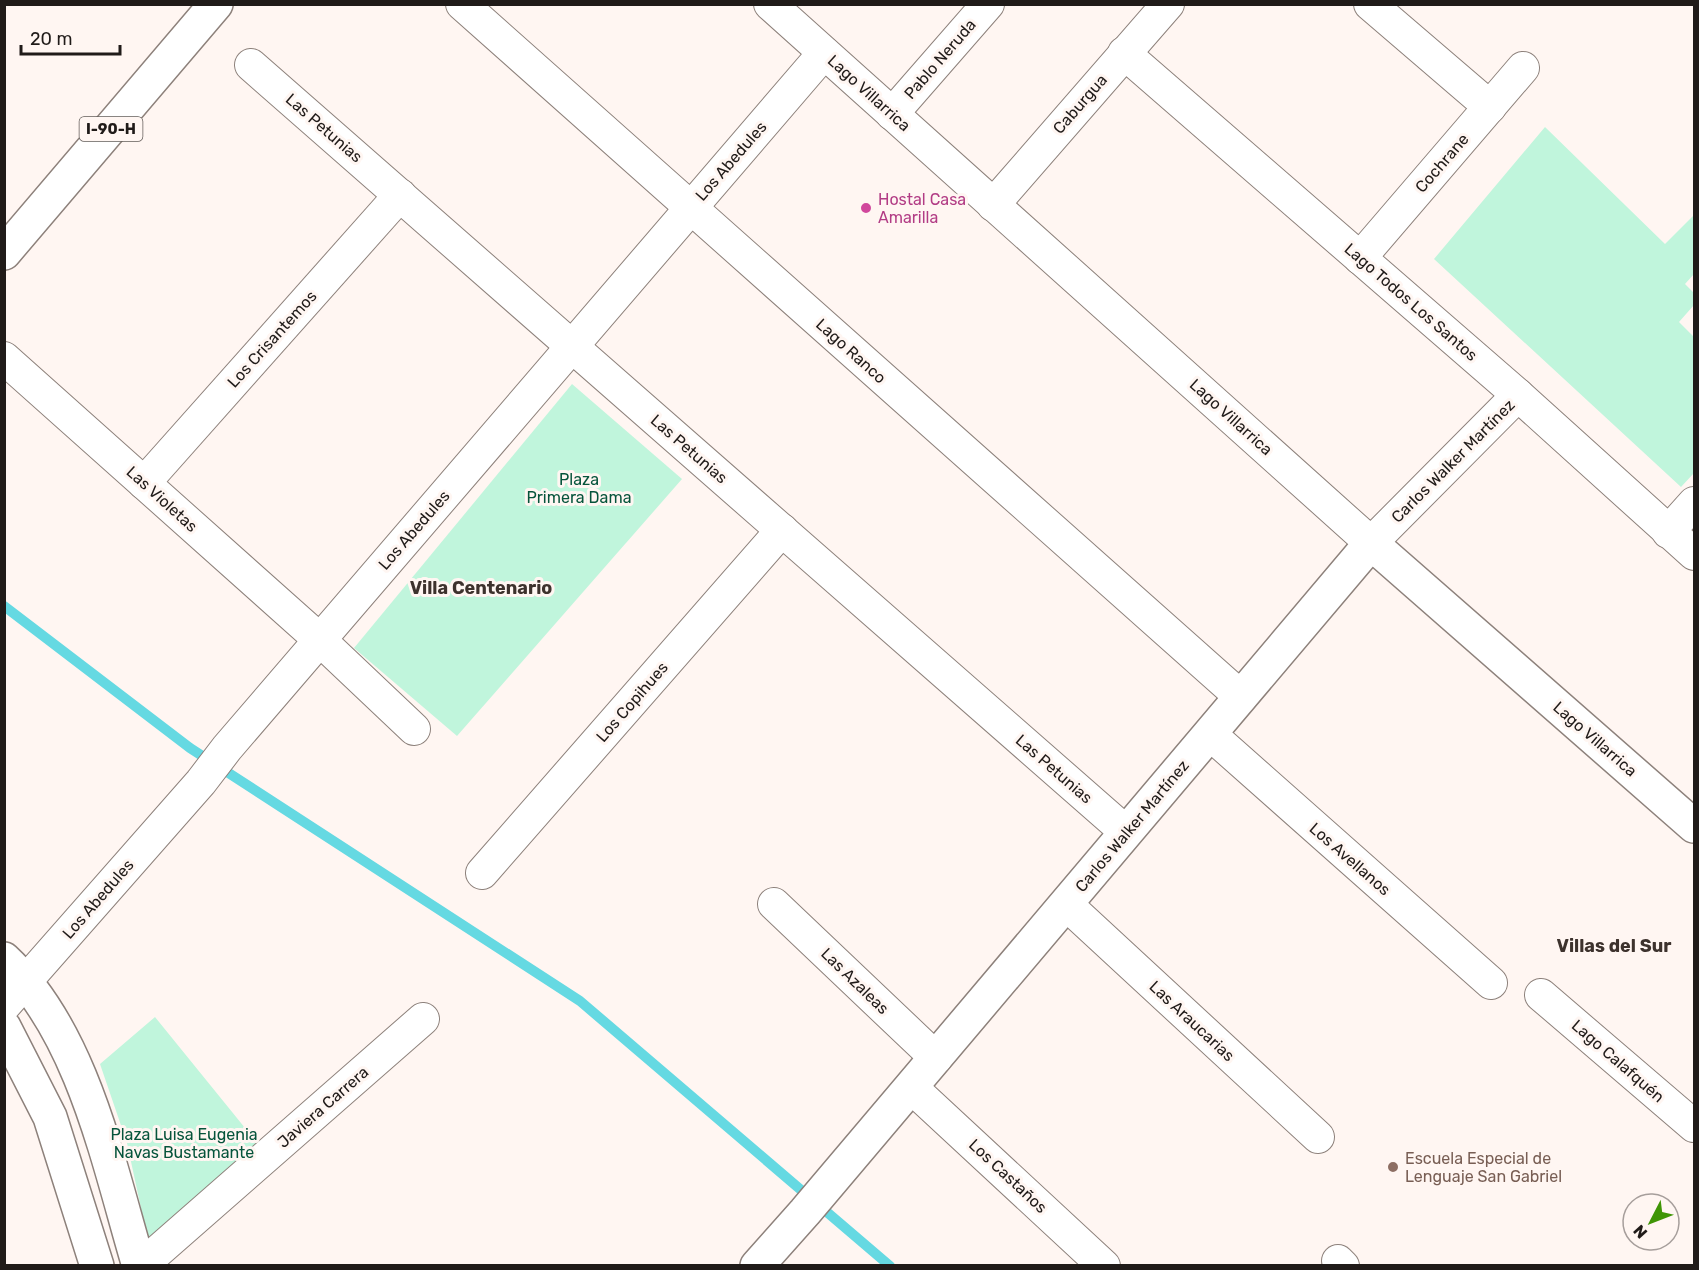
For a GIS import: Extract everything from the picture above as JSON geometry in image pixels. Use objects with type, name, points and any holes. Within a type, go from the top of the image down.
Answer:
[{"type":"street","name":"I-90-H","points":[[4,253],[216,4]]},
{"type":"street","name":"Lago Ranco","points":[[462,4],[1241,697]]},
{"type":"street","name":"Lago Villarrica","points":[[770,4],[1371,543],[1695,826]]},
{"type":"street","name":"Pablo Neruda","points":[[892,114],[988,4]]},
{"type":"street","name":"Caburgua","points":[[993,205],[1168,4]]},
{"type":"street","points":[[1370,4],[1490,107]]},
{"type":"street","name":"Los Abedules","points":[[4,1006],[15,971],[201,782],[227,748],[824,53]]},
{"type":"street","name":"Lago Todos Los Santos","points":[[1124,53],[1518,395],[1695,554]]},
{"type":"street","name":"Las Petunias","points":[[251,65],[1126,832]]},
{"type":"street","name":"Cochrane","points":[[1360,258],[1523,68]]},
{"type":"street","name":"Los Crisantemos","points":[[144,483],[400,195]]},
{"type":"street","name":"Las Violetas","points":[[4,358],[320,640],[414,729]]},
{"type":"street","name":"Carlos Walker Martínez","points":[[757,1266],[831,1182],[1371,543],[1518,395]]},
{"type":"street","points":[[1668,532],[1695,504]]},
{"type":"street","name":"Los Copihues","points":[[482,873],[782,530]]},
{"type":"street","name":"Los Avellanos","points":[[1209,734],[1491,983]]},
{"type":"street","name":"Las Azaleas","points":[[774,904],[936,1058]]},
{"type":"street","name":"Las Araucarias","points":[[1066,904],[1318,1137]]},
{"type":"street","points":[[15,971],[51,1018],[73,1062],[140,1266]]},
{"type":"street","name":"Lago Calafquén","points":[[1541,995],[1695,1126]]},
{"type":"street","name":"Javiera Carrera","points":[[140,1266],[423,1018]]},
{"type":"street","points":[[4,1027],[50,1117],[97,1266]]},
{"type":"street","name":"Los Castaños","points":[[911,1087],[1104,1266]]},
{"type":"green space","points":[[1545,127],[1665,244],[1694,215],[1694,274],[1685,284],[1694,293],[1694,305],[1679,322],[1694,337],[1694,473],[1681,487],[1434,259]]},
{"type":"green space","name":"Plaza Primera Dama","points":[[572,384],[682,479],[457,736],[354,648]]},
{"type":"green space","name":"Plaza Luisa Eugenia Navas Bustamante","points":[[155,1017],[263,1150],[150,1250],[127,1143],[100,1064]]},
{"type":"waterway","points":[[4,606],[190,748],[580,1001],[890,1266]]},
{"type":"place","name":"Hostal Casa Amarilla","points":[[866,208]]},
{"type":"place","name":"Escuela Especial de Lenguaje San Gabriel","points":[[1393,1167]]},
{"type":"district","name":"Villa Centenario","points":[[481,588]]},
{"type":"district","name":"Villas del Sur","points":[[1614,946]]}]
